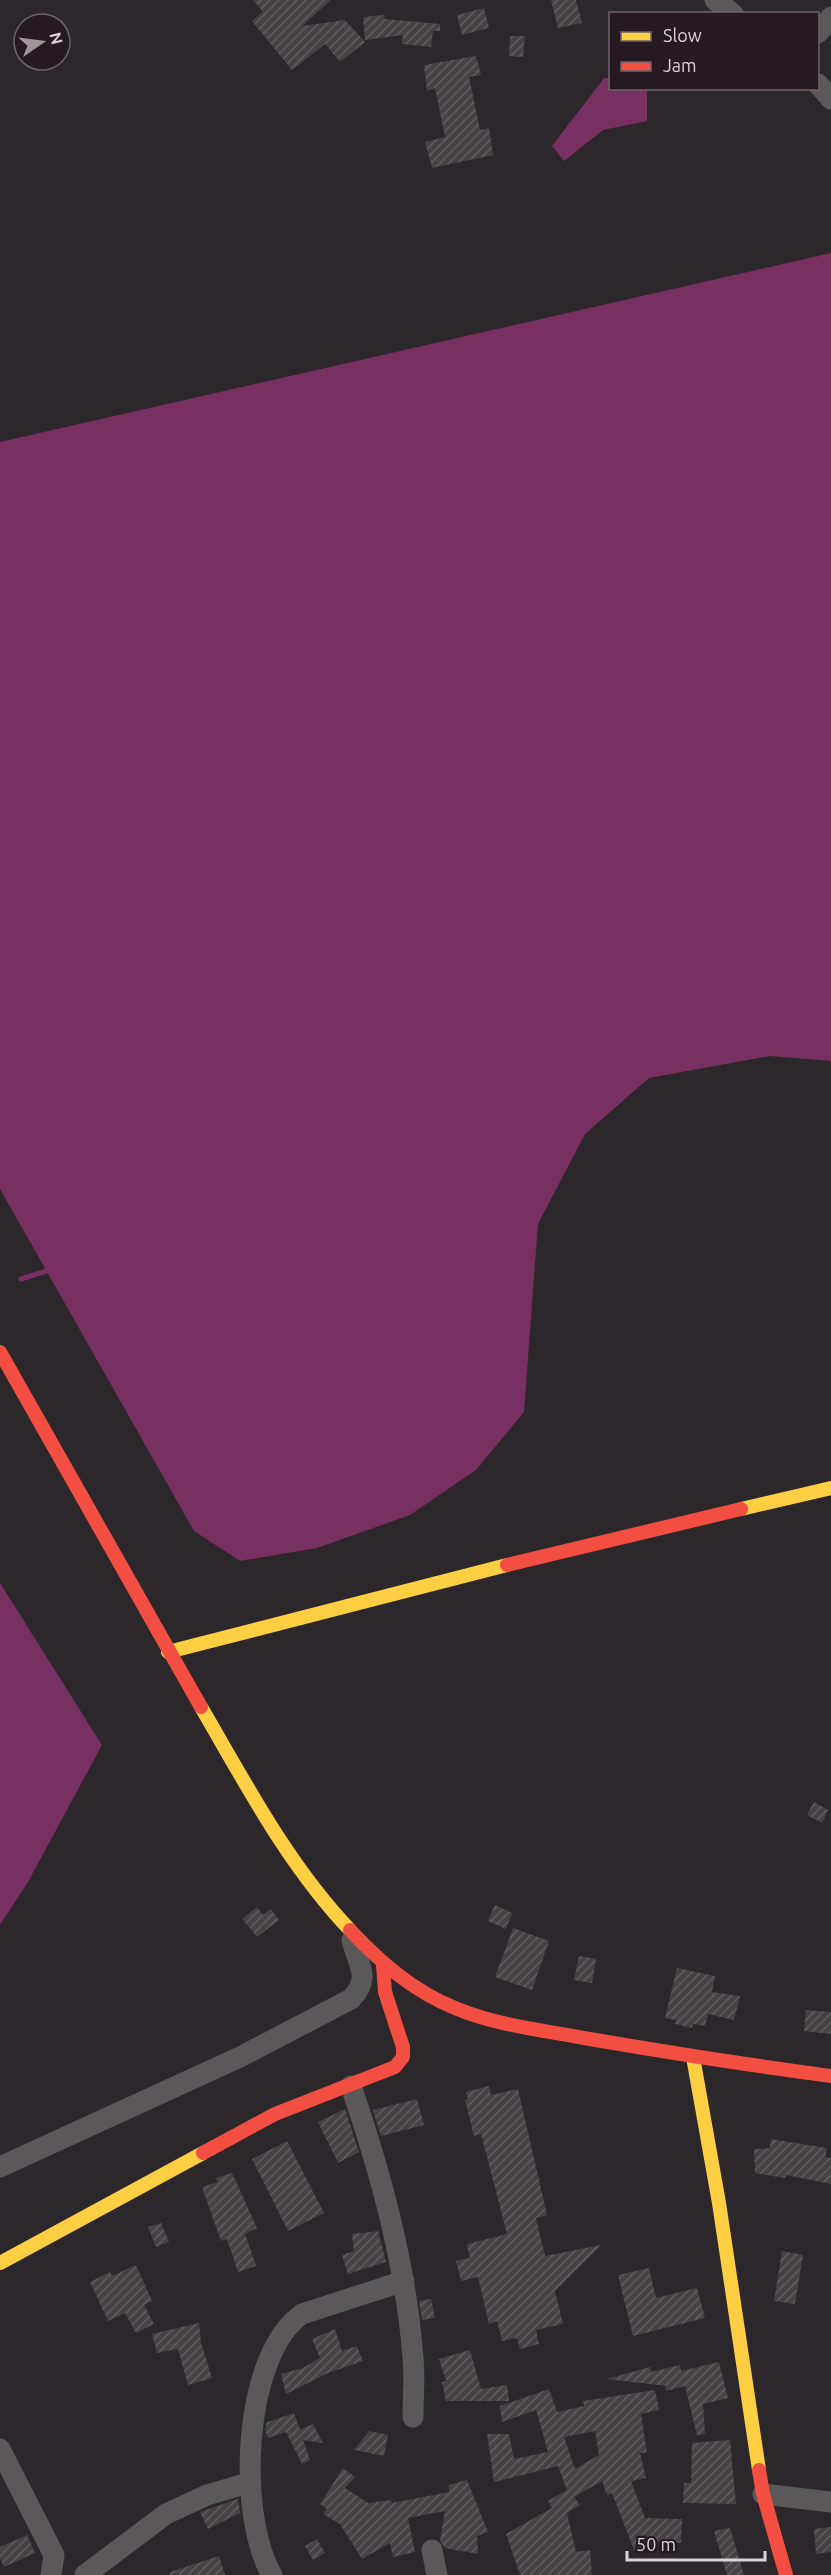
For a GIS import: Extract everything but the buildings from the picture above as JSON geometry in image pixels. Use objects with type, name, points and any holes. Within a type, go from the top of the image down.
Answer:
[{"type":"street","points":[[715,0],[730,12]]},
{"type":"street","points":[[819,32],[831,17]]},
{"type":"street","points":[[819,85],[831,99]]},
{"type":"street","points":[[0,1352],[168,1652],[285,1850],[350,1931],[383,1965],[417,1989],[456,2009],[519,2026],[693,2057],[831,2076]]},
{"type":"street","points":[[168,1652],[576,1548],[831,1488]]},
{"type":"street","points":[[0,2167],[240,2057],[351,1999],[360,1989],[362,1970],[350,1931]]},
{"type":"street","points":[[0,2263],[275,2114],[395,2067],[403,2057],[403,2047],[385,1992],[383,1965]]},
{"type":"street","points":[[693,2057],[719,2203],[763,2494],[786,2575]]},
{"type":"street","points":[[351,2086],[376,2158],[404,2281],[414,2359],[413,2417]]},
{"type":"street","points":[[272,2575],[258,2537],[248,2483],[255,2406],[276,2343],[289,2323],[302,2314],[329,2303],[404,2281]]},
{"type":"street","points":[[0,2449],[53,2565],[86,2575],[166,2514],[207,2495],[248,2483]]},
{"type":"street","points":[[763,2494],[831,2502]]},
{"type":"street","points":[[432,2550],[437,2575]]},
{"type":"shaded area","points":[[604,78],[609,78],[609,90],[647,90],[647,121],[603,130],[564,161],[552,146]]},
{"type":"shaded area","points":[[831,253],[831,1061],[770,1056],[649,1078],[585,1134],[538,1224],[524,1412],[476,1470],[410,1515],[317,1548],[240,1561],[194,1531],[0,1189],[0,442]]},
{"type":"shaded area","points":[[0,1583],[102,1745],[28,1882],[0,1925]]},
{"type":"waterway","points":[[21,1279],[53,1269]]},
{"type":"traffic: slow","points":[[741,1509],[831,1488]]},
{"type":"traffic: slow","points":[[168,1652],[507,1565]]},
{"type":"traffic: slow","points":[[201,1707],[287,1851],[307,1879],[350,1930]]},
{"type":"traffic: slow","points":[[693,2057],[719,2203],[759,2470]]},
{"type":"traffic: slow","points":[[0,2263],[203,2153]]},
{"type":"traffic: jam","points":[[0,1352],[201,1707]]},
{"type":"traffic: jam","points":[[507,1565],[741,1509]]},
{"type":"traffic: jam","points":[[350,1930],[386,1965],[411,1985],[455,2008],[486,2019],[615,2043],[831,2076]]},
{"type":"traffic: jam","points":[[203,2153],[275,2114],[395,2067],[403,2057],[403,2047],[385,1992],[383,1965]]},
{"type":"traffic: jam","points":[[759,2470],[763,2494],[786,2575]]}]
